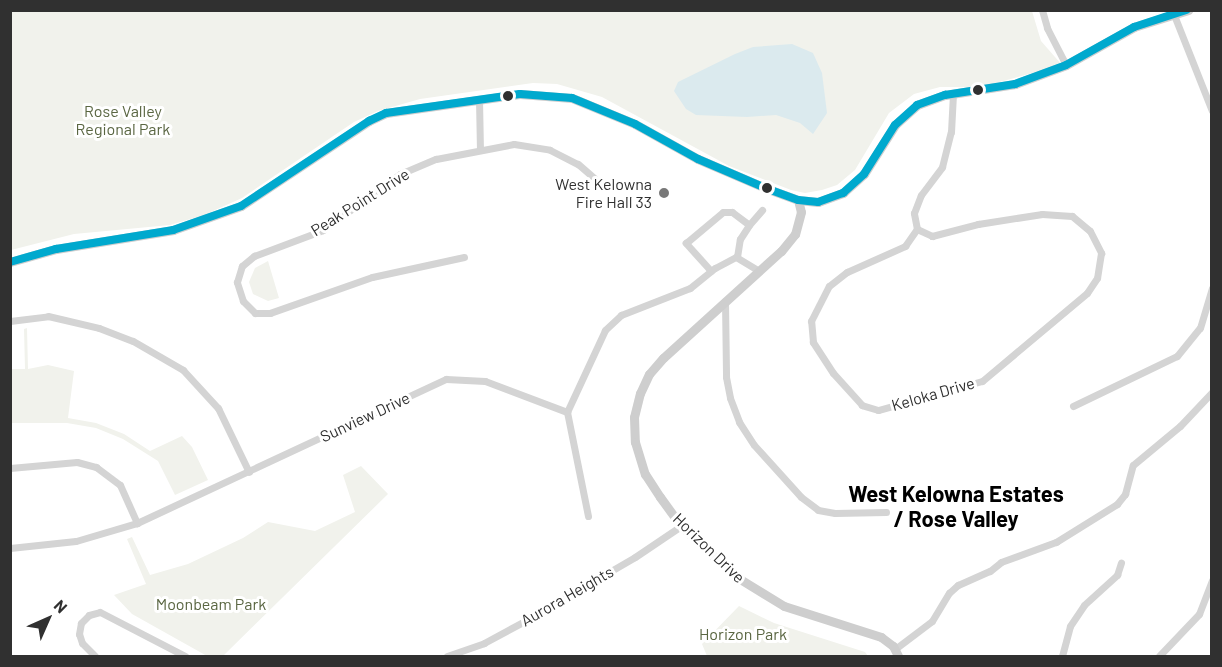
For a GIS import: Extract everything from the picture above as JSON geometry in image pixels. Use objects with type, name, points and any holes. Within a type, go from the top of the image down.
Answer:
[{"type":"street","points":[[1041,10],[1047,28],[1066,65]]},
{"type":"street","points":[[10,262],[56,249],[173,230],[241,207],[369,121],[386,113],[520,94],[572,98],[635,124],[698,159],[798,200],[818,202],[843,193],[864,174],[906,113],[916,105],[953,93],[1015,84],[1066,65],[1134,27],[1188,10]]},
{"type":"street","points":[[1174,15],[1212,111]]},
{"type":"street","points":[[917,229],[914,213],[921,195],[942,167],[951,132],[953,93]]},
{"type":"street","points":[[479,99],[480,149]]},
{"type":"street","name":"Peak Point Drive","points":[[464,257],[372,277],[270,313],[255,313],[243,301],[237,282],[242,266],[254,256],[323,230],[400,174],[436,159],[514,144],[550,150],[578,164],[598,182]]},
{"type":"street","name":"Horizon Drive","points":[[798,200],[801,212],[795,234],[759,271],[663,358],[649,374],[640,393],[634,417],[635,442],[645,474],[681,526],[735,576],[759,593],[813,616],[881,637],[897,653]]},
{"type":"street","points":[[737,257],[740,239],[748,225],[762,210]]},
{"type":"street","points":[[711,271],[686,243],[723,212],[732,212],[748,225]]},
{"type":"street","name":"Keloka Drive","points":[[1042,214],[1072,216],[1090,231],[1101,253],[1097,278],[1087,293],[982,381],[878,410],[862,405],[833,373],[813,342],[811,321],[829,286],[847,272],[905,246],[917,229],[932,236],[978,224],[1042,214]]},
{"type":"street","points":[[737,257],[759,271]]},
{"type":"street","points":[[588,516],[567,412],[597,344],[613,321],[630,310],[690,288],[711,271],[737,257]]},
{"type":"street","points":[[1074,406],[1177,356],[1200,328],[1212,288]]},
{"type":"street","points":[[725,302],[726,377],[730,399],[739,422],[754,445],[801,498],[818,510],[835,513],[886,512]]},
{"type":"street","points":[[10,321],[48,316],[99,328],[133,341],[183,370],[218,408],[249,472]]},
{"type":"street","name":"Sunview Drive","points":[[10,548],[76,542],[137,523],[446,379],[484,381],[567,412]]},
{"type":"street","points":[[897,653],[932,621],[949,593],[958,585],[990,571],[1001,562],[1056,542],[1117,504],[1125,494],[1133,465],[1180,426],[1212,392]]},
{"type":"street","points":[[10,468],[77,462],[96,467],[120,485],[137,523]]},
{"type":"street","name":"Aurora Heights","points":[[447,657],[484,643],[523,622],[635,557],[681,526]]},
{"type":"street","points":[[1062,657],[1070,626],[1084,606],[1117,575],[1121,563]]},
{"type":"street","points":[[1159,657],[1199,614],[1212,580]]},
{"type":"street","points":[[95,657],[82,643],[79,634],[81,623],[89,615],[100,612],[185,657]]},
{"type":"green space","name":"Rose Valley Regional Park","points":[[10,11],[1032,11],[1041,41],[1062,65],[981,87],[940,87],[914,94],[889,113],[855,170],[837,185],[805,193],[791,190],[729,166],[602,97],[557,84],[533,83],[420,99],[378,111],[354,122],[242,198],[204,215],[170,225],[74,234],[11,250]]},
{"type":"green space","points":[[268,261],[279,298],[268,301],[253,294],[249,282],[255,268]]},
{"type":"green space","points":[[27,328],[28,369],[48,365],[74,371],[68,418],[96,423],[124,434],[150,451],[182,436],[192,447],[208,480],[175,495],[158,461],[123,439],[96,428],[67,423],[11,423],[11,369],[25,369],[24,329]]},
{"type":"green space","name":"Moonbeam Park","points":[[361,466],[388,494],[223,656],[207,656],[132,614],[114,595],[146,584],[127,539],[132,537],[150,575],[188,564],[243,538],[268,522],[315,531],[355,512],[343,475]]},
{"type":"green space","name":"Horizon Park","points":[[739,606],[774,623],[865,652],[868,656],[707,656],[702,644]]},
{"type":"shaded area","points":[[792,44],[813,53],[822,73],[827,113],[813,134],[800,123],[776,115],[747,117],[696,115],[686,109],[674,91],[678,82],[735,54],[753,47]]},
{"type":"transit line","points":[[10,262],[56,249],[173,230],[241,206],[369,121],[386,113],[520,94],[572,98],[635,124],[698,159],[768,189],[798,200],[818,202],[843,193],[864,174],[895,125],[917,105],[945,95],[1015,84],[1066,65],[1134,27],[1186,10]]},
{"type":"place","name":"West Kelowna Fire Hall 33","points":[[664,193]]},
{"type":"district","name":"West Kelowna Estates / Rose Valley","points":[[956,506]]}]
